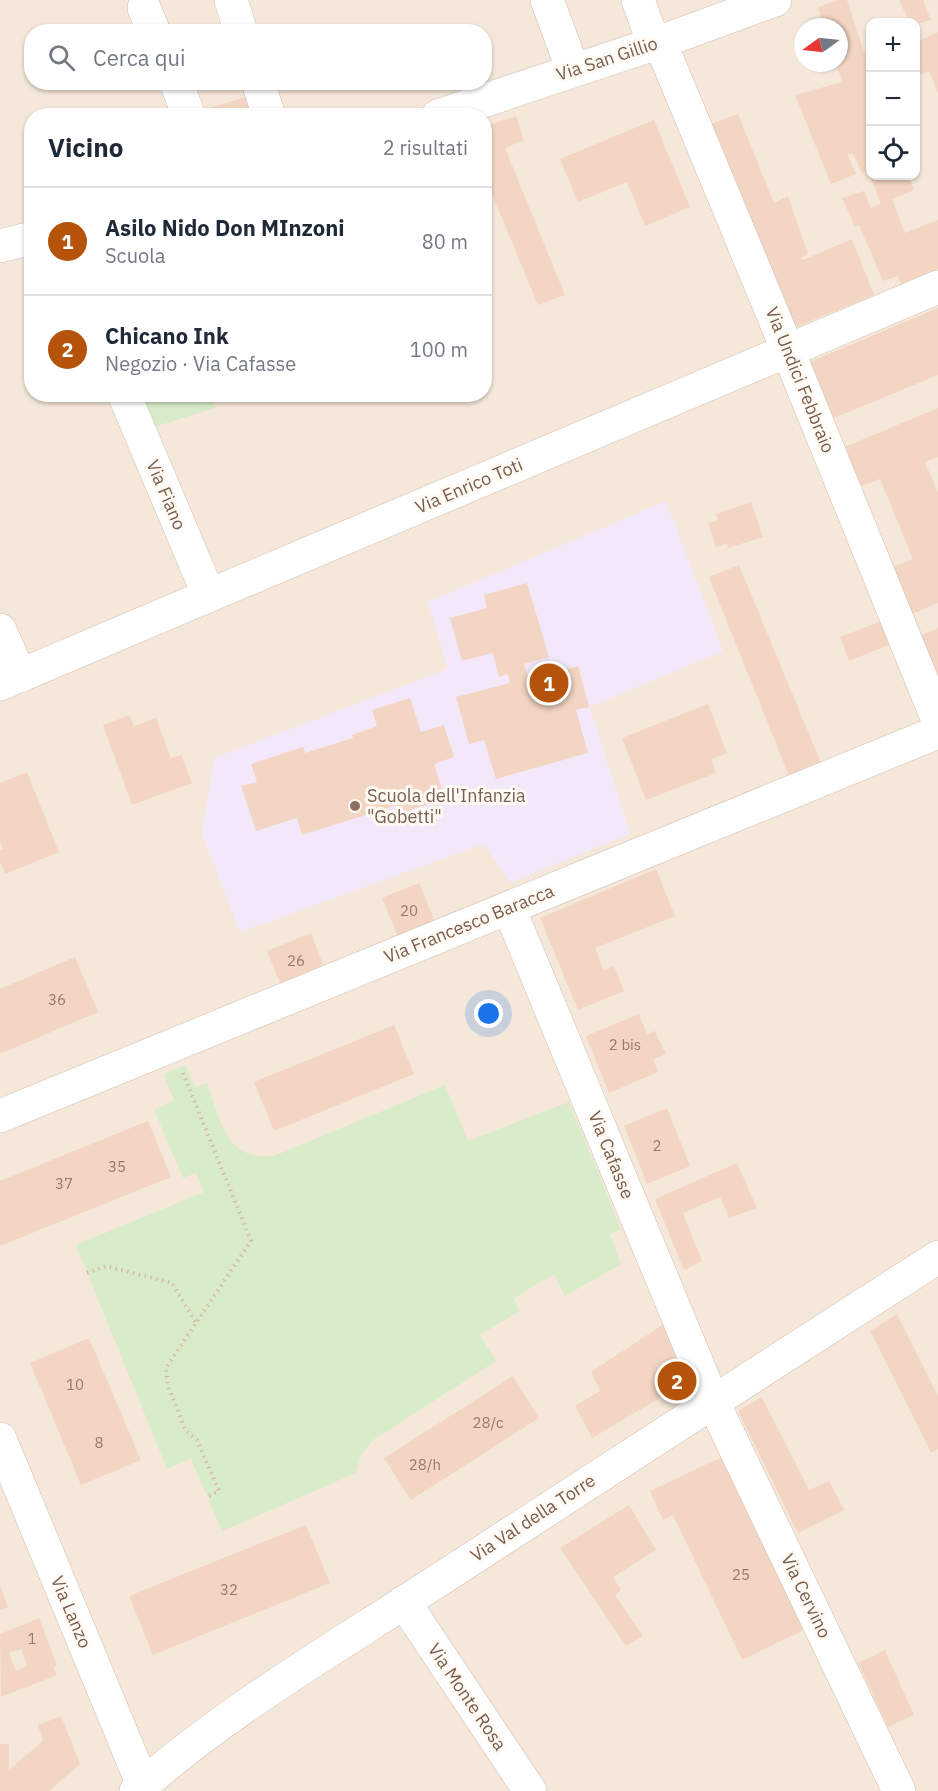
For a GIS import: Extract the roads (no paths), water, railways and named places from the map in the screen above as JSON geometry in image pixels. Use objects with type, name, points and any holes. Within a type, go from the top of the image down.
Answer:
[{"type":"street","points":[[231,0],[238,24]]},
{"type":"street","points":[[547,0],[573,70]]},
{"type":"street","name":"Via Undici Febbraio","points":[[638,0],[789,351],[938,720]]},
{"type":"street","name":"Via San Gillio","points":[[461,108],[657,43],[775,0]]},
{"type":"street","points":[[179,90],[186,108]]},
{"type":"street","points":[[261,90],[266,108]]},
{"type":"street","points":[[0,246],[24,240]]},
{"type":"street","name":"Via Enrico Toti","points":[[10,680],[938,287]]},
{"type":"street","name":"Via Fiano","points":[[127,402],[208,596]]},
{"type":"street","points":[[0,630],[10,680]]},
{"type":"street","name":"Via Francesco Baracca","points":[[0,1116],[938,732]]},
{"type":"street","name":"Via Cafasse","points":[[510,908],[713,1402]]},
{"type":"street","name":"Via Val della Torre","points":[[140,1788],[216,1728],[404,1602],[938,1257]]},
{"type":"street","name":"Via Cervino","points":[[713,1402],[899,1791]]},
{"type":"street","name":"Via Lanzo","points":[[0,1438],[140,1788]]},
{"type":"street","name":"Via Monte Rosa","points":[[404,1602],[530,1791]]},
{"type":"place","name":"Asilo Nido Don MInzoni","points":[[549,683]]},
{"type":"place","name":"Scuola dell'Infanzia \"Gobetti\"","points":[[355,806]]},
{"type":"place","name":"Chicano Ink","points":[[677,1381]]}]
